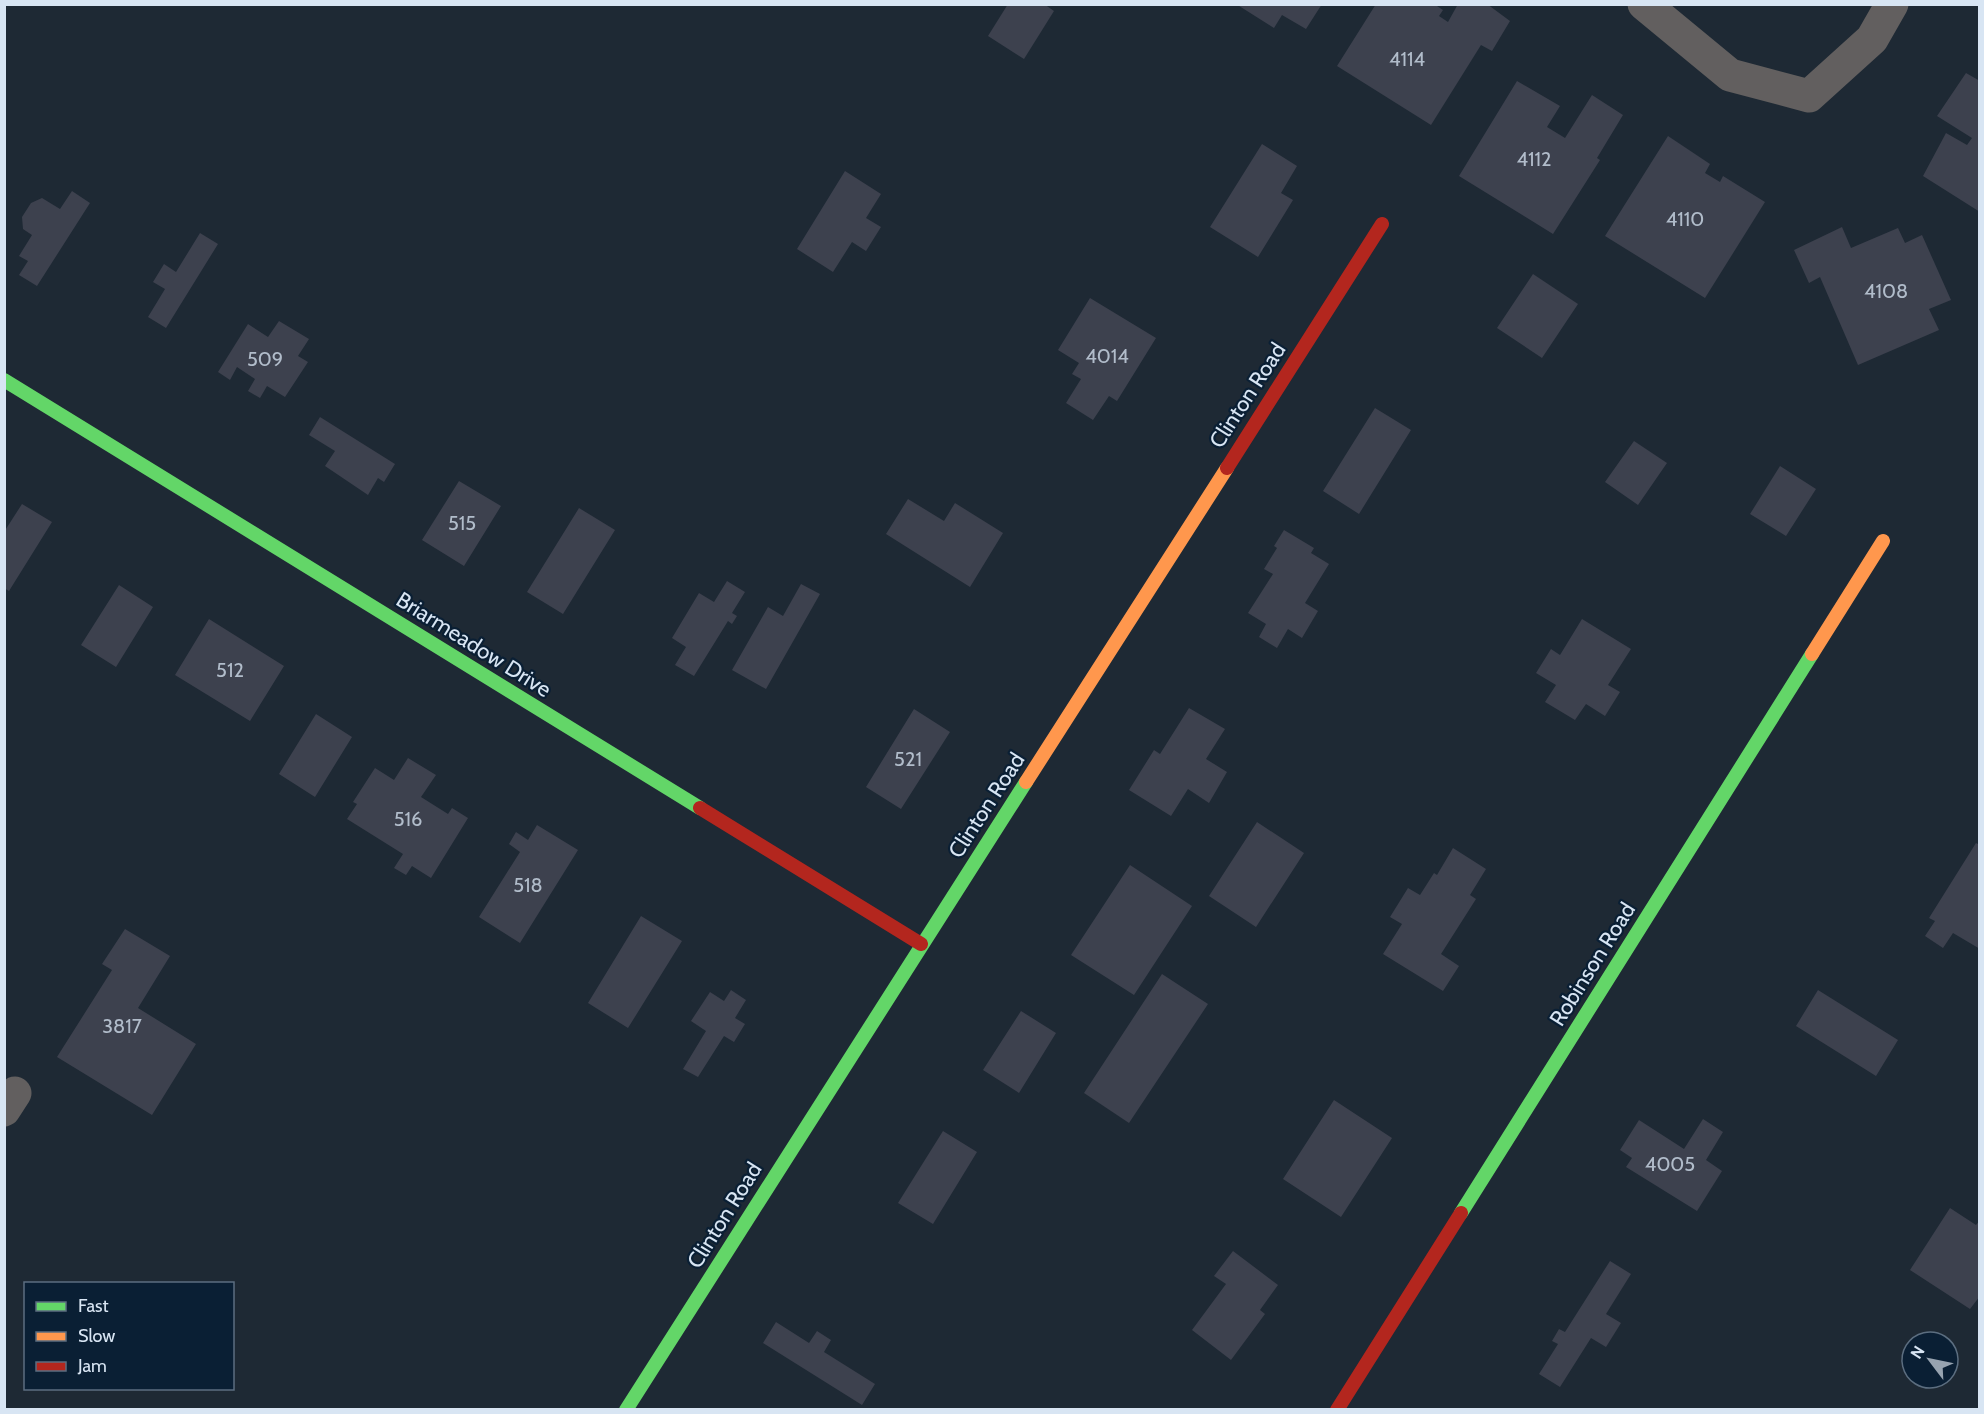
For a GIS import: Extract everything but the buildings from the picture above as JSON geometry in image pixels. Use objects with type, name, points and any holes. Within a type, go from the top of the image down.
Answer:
[{"type":"street","points":[[1644,4],[1730,75],[1809,96],[1872,39],[1892,4]]},
{"type":"street","name":"Clinton Road","points":[[626,1410],[1382,224]]},
{"type":"street","name":"Briarmeadow Drive","points":[[4,380],[921,945]]},
{"type":"street","name":"Robinson Road","points":[[1337,1410],[1883,541]]},
{"type":"traffic: fast","points":[[4,380],[700,808]]},
{"type":"traffic: fast","points":[[1461,1213],[1812,654]]},
{"type":"traffic: fast","points":[[626,1410],[1026,782]]},
{"type":"traffic: slow","points":[[1026,782],[1227,468]]},
{"type":"traffic: slow","points":[[1812,654],[1883,541]]},
{"type":"traffic: jam","points":[[1227,468],[1382,224]]},
{"type":"traffic: jam","points":[[700,808],[921,944]]},
{"type":"traffic: jam","points":[[1337,1410],[1461,1213]]}]
